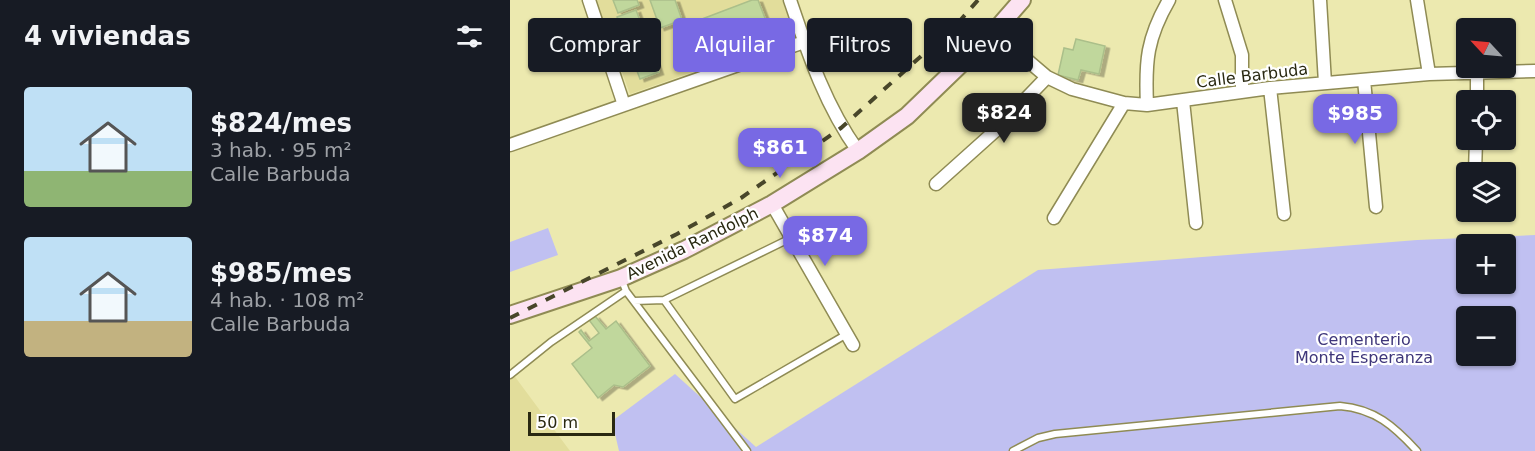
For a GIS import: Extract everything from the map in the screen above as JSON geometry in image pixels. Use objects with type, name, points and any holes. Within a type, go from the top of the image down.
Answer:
[{"type":"main road","name":"Avenida Randolph","points":[[1006,18],[1022,0]]},
{"type":"main road","name":"Avenida Randolph","points":[[510,315],[623,284],[772,204],[858,151],[907,116],[953,72]]},
{"type":"street","points":[[589,0],[624,105]]},
{"type":"street","points":[[790,0],[826,99],[858,151]]},
{"type":"street","points":[[1147,105],[1145,67],[1147,50],[1152,31],[1169,0]]},
{"type":"street","points":[[1225,0],[1242,55],[1242,92]]},
{"type":"street","points":[[1320,0],[1325,83]]},
{"type":"street","points":[[1417,0],[1429,74]]},
{"type":"street","points":[[510,145],[804,42]]},
{"type":"street","name":"Calle Barbuda","points":[[1033,65],[1047,77],[1072,89],[1124,103],[1147,105],[1270,88],[1456,73]]},
{"type":"street","name":"Calle Barbuda","points":[[1516,71],[1535,70]]},
{"type":"street","points":[[936,184],[994,132],[1047,77]]},
{"type":"street","points":[[1364,80],[1376,207]]},
{"type":"street","points":[[1270,88],[1284,214]]},
{"type":"street","points":[[1183,101],[1196,223]]},
{"type":"street","points":[[1054,218],[1124,103]]},
{"type":"street","points":[[772,204],[850,340]]},
{"type":"lane","points":[[634,302],[664,300],[791,238]]},
{"type":"lane","points":[[510,375],[623,284],[634,302],[747,451]]},
{"type":"lane","points":[[664,300],[735,399],[850,340]]},
{"type":"lane","points":[[1013,451],[1038,438],[1055,434],[1340,406],[1373,413],[1388,422],[1417,451]]},
{"type":"shaded area","points":[[596,0],[782,0],[788,18],[673,18],[673,72],[693,72],[630,94],[622,72],[661,72],[661,18],[603,18]]},
{"type":"shaded area","points":[[510,370],[570,451],[510,451]]},
{"type":"green space","points":[[548,228],[558,255],[510,272],[510,242]]},
{"type":"green space","name":"Cementerio Monte Esperanza","points":[[1535,235],[1535,451],[619,451],[612,421],[675,374],[756,447],[1038,270],[1456,238],[1456,294],[1516,294],[1516,236]]},
{"type":"building","points":[[613,0],[637,0],[639,5],[618,13]]},
{"type":"building","points":[[650,0],[675,0],[681,18],[673,18],[673,23],[661,28],[661,18],[656,18]]},
{"type":"building","points":[[752,0],[758,0],[765,18],[705,18]]},
{"type":"building","points":[[636,10],[639,18],[617,18]]},
{"type":"building","points":[[1076,39],[1105,46],[1099,74],[1081,70],[1078,80],[1058,75],[1064,48],[1073,50]]},
{"type":"building","points":[[637,72],[659,72],[640,79]]},
{"type":"building","points":[[595,316],[606,329],[616,321],[650,366],[623,387],[614,385],[598,398],[572,364],[592,348],[579,332],[581,330],[589,341],[599,333],[589,320]]},
{"type":"railway","points":[[510,318],[677,234],[741,198],[841,128],[958,23],[978,0]]}]
